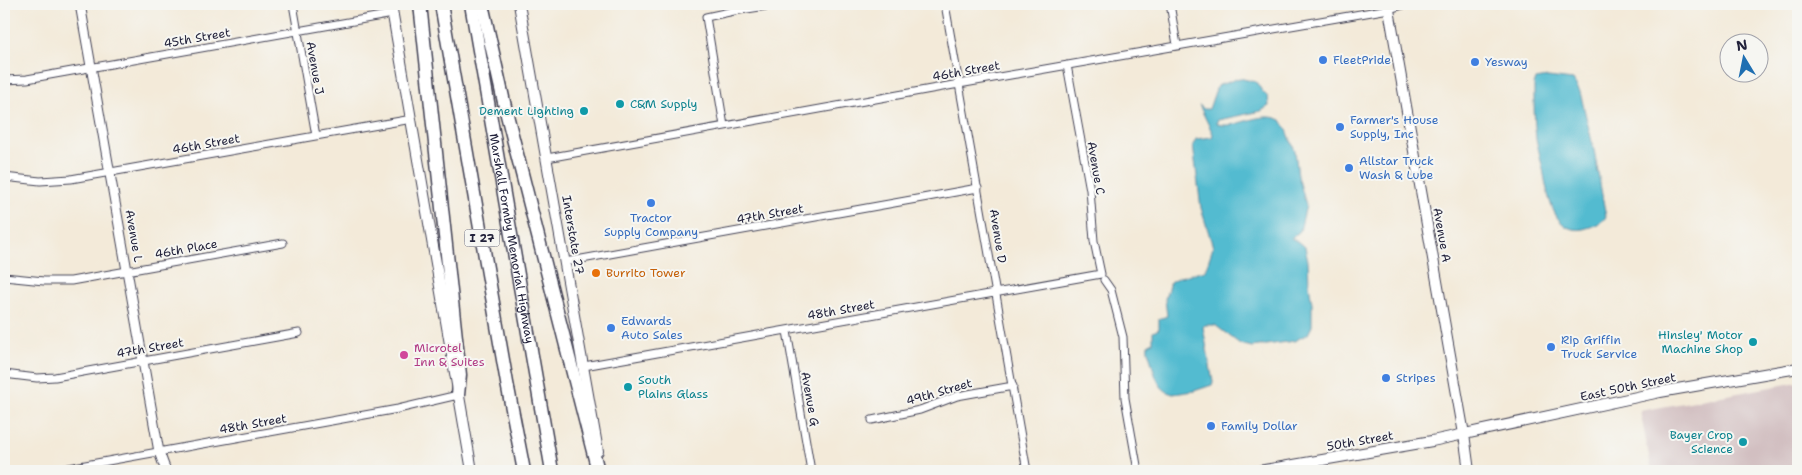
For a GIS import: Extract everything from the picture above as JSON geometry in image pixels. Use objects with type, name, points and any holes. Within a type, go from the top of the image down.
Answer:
[{"type":"highway","points":[[420,4],[460,375],[458,395]]},
{"type":"highway","name":"I 27","points":[[441,4],[524,470]]},
{"type":"highway","name":"Marshall Formby Memorial Highway","points":[[471,4],[552,471]]},
{"type":"highway","points":[[482,4],[506,111],[598,471]]},
{"type":"main road","points":[[392,4],[472,471]]},
{"type":"main road","name":"Interstate 27","points":[[519,4],[602,471]]},
{"type":"main road","name":"Avenue A","points":[[1389,6],[1469,471]]},
{"type":"main road","name":"East 50th Street","points":[[1464,434],[1660,392],[1798,368]]},
{"type":"main road","name":"50th Street","points":[[1259,471],[1464,434]]},
{"type":"street","name":"Avenue L","points":[[80,4],[159,452],[166,471]]},
{"type":"street","name":"Avenue J","points":[[293,4],[316,136]]},
{"type":"street","points":[[724,126],[706,17],[778,4]]},
{"type":"street","name":"Avenue D","points":[[945,4],[1027,471]]},
{"type":"street","points":[[1170,4],[1177,45]]},
{"type":"street","name":"46th Street","points":[[547,158],[1407,4]]},
{"type":"street","name":"45th Street","points":[[4,80],[28,79],[393,14]]},
{"type":"street","name":"Avenue C","points":[[1067,65],[1090,190],[1094,241],[1103,277],[1111,290],[1123,337],[1125,398],[1138,471]]},
{"type":"street","name":"46th Street","points":[[4,178],[24,181],[55,181],[412,119]]},
{"type":"street","name":"47th Street","points":[[565,262],[978,188]]},
{"type":"street","name":"46th Place","points":[[4,277],[62,282],[283,243]]},
{"type":"street","name":"48th Street","points":[[584,366],[1103,277]]},
{"type":"street","name":"Avenue G","points":[[787,330],[811,471]]},
{"type":"street","name":"47th Street","points":[[4,374],[48,377],[299,333]]},
{"type":"street","name":"49th Street","points":[[872,420],[920,410],[957,396],[1013,386]]},
{"type":"street","name":"48th Street","points":[[52,471],[398,409],[458,395]]},
{"type":"shaded area","points":[[1798,382],[1798,471],[1652,471],[1640,411]]},
{"type":"water","points":[[1548,77],[1573,80],[1580,92],[1594,150],[1606,217],[1599,223],[1583,229],[1573,229],[1564,225],[1558,218],[1549,199],[1536,139],[1534,118],[1534,85],[1536,79]]},
{"type":"water","points":[[1239,78],[1256,82],[1268,97],[1269,106],[1261,111],[1218,120],[1216,123],[1230,125],[1255,118],[1273,117],[1281,120],[1287,130],[1295,151],[1298,176],[1306,205],[1300,231],[1291,238],[1305,247],[1312,303],[1312,326],[1308,334],[1294,341],[1252,347],[1240,344],[1215,325],[1205,325],[1203,327],[1212,385],[1194,391],[1173,394],[1163,389],[1160,385],[1148,351],[1148,345],[1153,342],[1153,332],[1159,329],[1159,319],[1167,316],[1165,299],[1170,282],[1179,277],[1205,271],[1213,247],[1201,208],[1193,145],[1196,139],[1212,137],[1213,134],[1199,105],[1204,109],[1209,109],[1217,86]]},
{"type":"place","name":"FleetPride","points":[[1323,60]]},
{"type":"place","name":"Yesway","points":[[1475,62]]},
{"type":"place","name":"C&M Supply","points":[[620,104]]},
{"type":"place","name":"Dement Lighting","points":[[584,111]]},
{"type":"place","name":"Farmer's House Supply, Inc","points":[[1340,127]]},
{"type":"place","name":"Allstar Truck Wash & Lube","points":[[1349,168]]},
{"type":"place","name":"Tractor Supply Company","points":[[651,203]]},
{"type":"place","name":"Burrito Tower","points":[[596,273]]},
{"type":"place","name":"Edwards Auto Sales","points":[[611,328]]},
{"type":"place","name":"Hinsley' Motor Machine Shop","points":[[1753,342]]},
{"type":"place","name":"Rip Griffin Truck Service","points":[[1551,347]]},
{"type":"place","name":"Microtel Inn & Suites","points":[[404,355]]},
{"type":"place","name":"Stripes","points":[[1386,378]]},
{"type":"place","name":"South Plains Glass","points":[[628,387]]},
{"type":"place","name":"Family Dollar","points":[[1211,426]]},
{"type":"place","name":"Bayer Crop Science","points":[[1743,442]]}]
